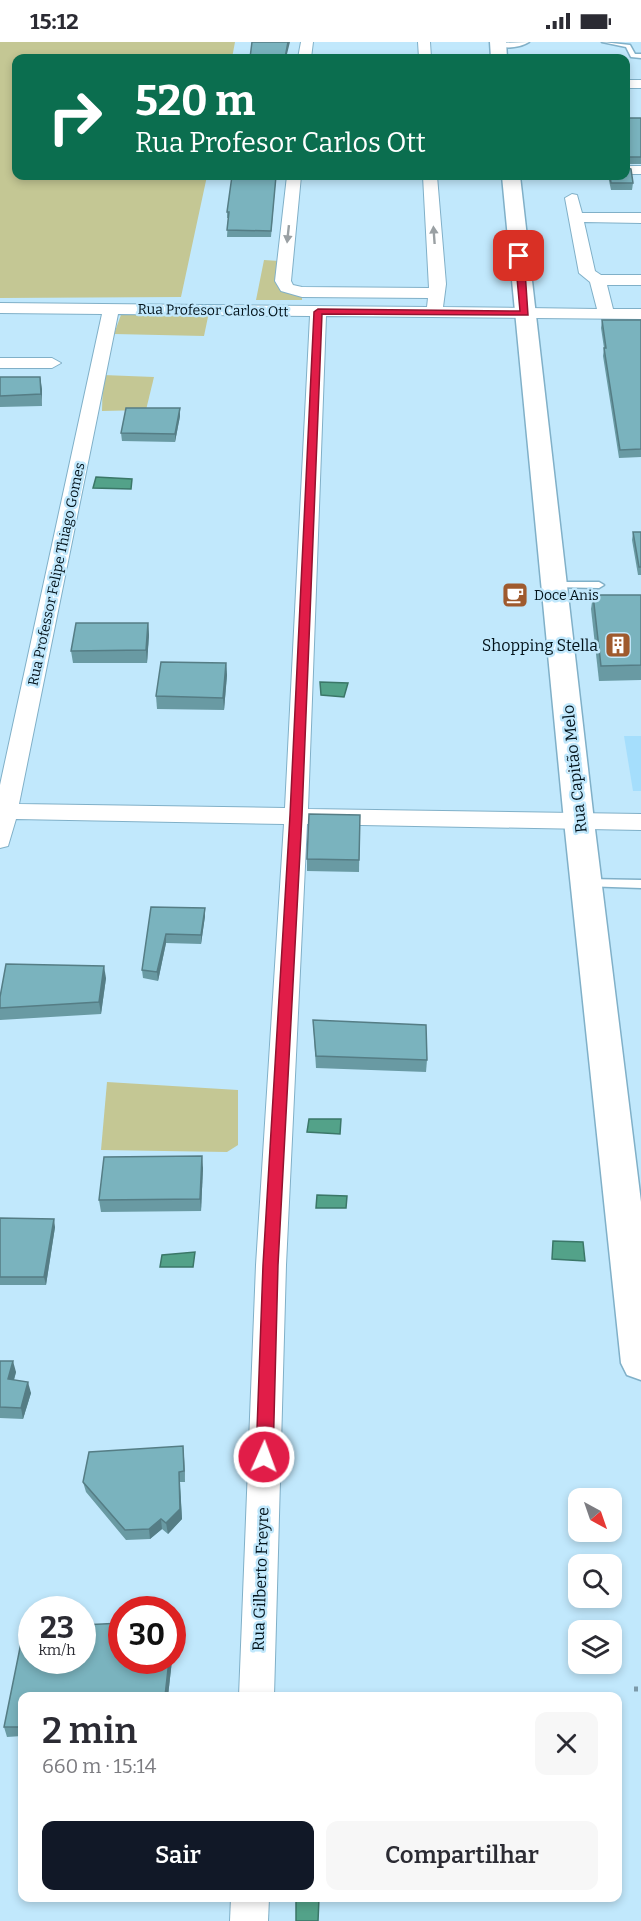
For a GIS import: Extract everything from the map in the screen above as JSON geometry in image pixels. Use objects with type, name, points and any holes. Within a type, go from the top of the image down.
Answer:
[{"type":"main road","name":"Rua Capitão Melo","points":[[511,180],[579,821],[641,1363]]},
{"type":"street","points":[[294,180],[283,281],[287,288],[302,292],[435,292]]},
{"type":"street","points":[[430,180],[438,284],[435,292],[436,313]]},
{"type":"street","points":[[572,198],[587,273],[598,280],[641,280]]},
{"type":"street","points":[[576,217],[641,218]]},
{"type":"street","points":[[598,280],[606,314]]},
{"type":"street","name":"Rua Profesor Carlos Ott","points":[[0,308],[641,314]]},
{"type":"street","name":"Rua Professor Felipe Thiago Gomes","points":[[0,840],[3,811],[111,309]]},
{"type":"street","name":"Rua Gilberto Freyre","points":[[256,1692],[271,1265],[296,815],[318,312]]},
{"type":"street","points":[[0,363],[52,363]]},
{"type":"street","points":[[3,811],[641,822]]},
{"type":"street","points":[[249,1921],[250,1902]]},
{"type":"lane","points":[[498,47],[526,42]]},
{"type":"lane","points":[[605,42],[627,45],[633,56],[641,56]]},
{"type":"lane","points":[[554,585],[599,585]]},
{"type":"lane","points":[[586,883],[641,884]]},
{"type":"shaded area","points":[[0,42],[235,42],[233,54],[12,54],[12,180],[206,180],[181,297],[0,298]]},
{"type":"shaded area","points":[[264,260],[279,261],[280,289],[302,294],[302,300],[256,300]]},
{"type":"shaded area","points":[[122,312],[209,312],[204,336],[114,334]]},
{"type":"shaded area","points":[[103,375],[154,377],[146,410],[102,411]]},
{"type":"shaded area","points":[[96,477],[132,479],[131,489],[93,488]]},
{"type":"shaded area","points":[[320,682],[348,683],[344,697],[321,695]]},
{"type":"shaded area","points":[[624,736],[641,736],[641,791],[633,791]]},
{"type":"shaded area","points":[[107,1082],[238,1090],[238,1145],[227,1152],[101,1150]]},
{"type":"shaded area","points":[[309,1119],[341,1119],[340,1134],[307,1132]]},
{"type":"shaded area","points":[[317,1195],[347,1196],[346,1208],[316,1208]]},
{"type":"shaded area","points":[[553,1241],[583,1242],[585,1261],[552,1259]]},
{"type":"shaded area","points":[[195,1252],[193,1267],[160,1267],[162,1255]]},
{"type":"shaded area","points":[[296,1902],[319,1902],[318,1921],[296,1921]]},
{"type":"building","points":[[252,42],[288,42],[286,54],[250,54]]},
{"type":"building","points":[[630,118],[641,118],[641,157],[630,157]]},
{"type":"building","points":[[631,169],[633,183],[611,183],[611,180],[630,180]]},
{"type":"building","points":[[231,180],[276,180],[271,231],[227,230],[229,212],[227,212]]},
{"type":"building","points":[[602,320],[641,320],[641,449],[620,450],[604,348],[606,348]]},
{"type":"building","points":[[0,377],[40,377],[41,394],[0,396]]},
{"type":"building","points":[[126,408],[180,408],[175,434],[121,433]]},
{"type":"building","points":[[633,532],[641,532],[641,567],[639,567]]},
{"type":"building","name":"Shopping Stella","points":[[593,595],[641,595],[641,665],[601,666]]},
{"type":"building","points":[[76,623],[148,623],[146,650],[71,651]]},
{"type":"building","points":[[161,662],[226,663],[223,698],[156,696]]},
{"type":"building","points":[[309,814],[360,815],[359,860],[307,859]]},
{"type":"building","points":[[151,907],[205,908],[201,935],[166,934],[157,972],[142,970]]},
{"type":"building","points":[[6,964],[104,966],[99,1002],[0,1008]]},
{"type":"building","points":[[313,1020],[426,1025],[427,1060],[316,1056]]},
{"type":"building","points":[[202,1156],[200,1199],[99,1200],[104,1157]]},
{"type":"building","points":[[0,1218],[54,1219],[44,1277],[0,1277]]},
{"type":"building","points":[[0,1361],[13,1361],[8,1379],[28,1382],[21,1408],[0,1407]]},
{"type":"building","points":[[183,1446],[184,1471],[179,1472],[180,1509],[166,1523],[161,1519],[149,1529],[125,1530],[83,1482],[89,1452]]},
{"type":"building","points":[[96,1624],[108,1624],[108,1674],[167,1674],[165,1692],[18,1692],[18,1727],[4,1727],[18,1658],[18,1674],[96,1674]]},
{"type":"place","name":"Doce Anis","points":[[515,595]]},
{"type":"place","name":"Shopping Stella","points":[[618,645]]},
{"type":"route","points":[[264,1457],[271,1265],[296,815],[318,312],[525,313],[519,256]]}]
